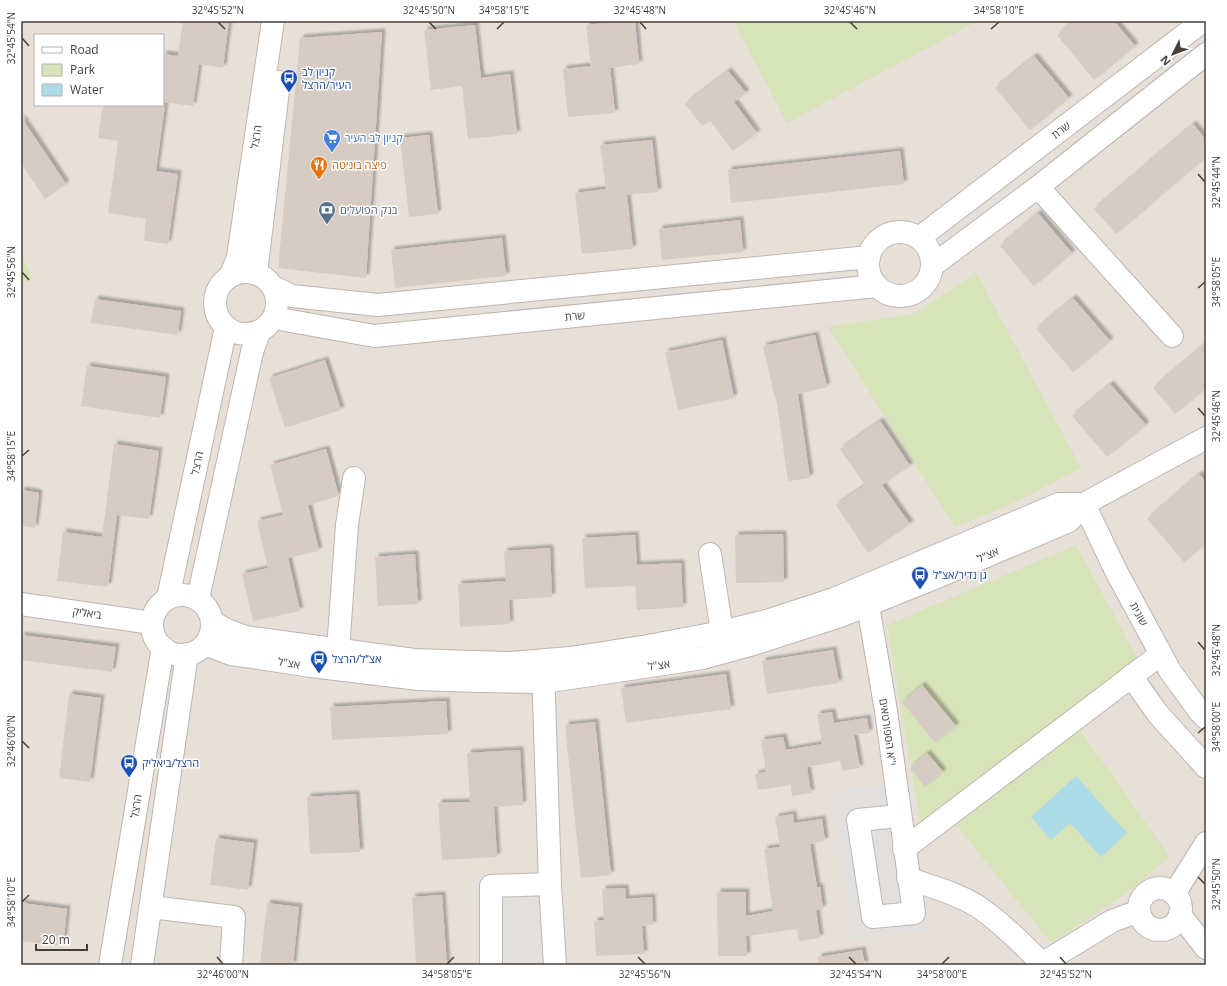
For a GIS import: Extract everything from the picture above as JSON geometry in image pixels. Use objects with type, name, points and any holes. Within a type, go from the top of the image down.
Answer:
[{"type":"street","name":"הרצל","points":[[232,275],[238,257],[273,21]]},
{"type":"street","name":"הרצל","points":[[256,273],[286,21]]},
{"type":"street","name":"שרת","points":[[919,238],[1202,21]]},
{"type":"street","points":[[932,266],[1038,187],[1206,54]]},
{"type":"street","points":[[1038,187],[1172,336]]},
{"type":"street","points":[[899,232],[910,233],[919,238],[927,246],[932,255],[930,276],[924,285],[916,292],[906,295],[895,295],[886,292],[877,286],[871,277],[868,267],[869,257],[873,247],[880,239],[889,234],[899,232]]},
{"type":"street","points":[[273,287],[292,296],[378,305],[869,257]]},
{"type":"street","points":[[198,599],[252,352],[277,308],[277,297],[273,287],[263,276],[256,273],[244,272],[232,275],[224,280],[215,295],[214,304],[220,321],[233,332],[242,334],[250,334],[266,325]]},
{"type":"street","name":"שרת","points":[[266,325],[374,336],[877,286]]},
{"type":"street","name":"הרצל","points":[[168,598],[226,327]]},
{"type":"street","name":"אצ\"ל","points":[[196,649],[310,666],[420,679],[477,681],[544,682],[703,658],[750,646],[840,616],[865,596],[1059,504],[1084,504],[1206,438]]},
{"type":"street","points":[[338,650],[347,525],[354,478]]},
{"type":"street","name":"שונית","points":[[1084,504],[1116,571],[1170,671],[1206,718]]},
{"type":"street","points":[[710,554],[722,632]]},
{"type":"street","points":[[183,594],[198,599],[208,609],[212,622],[210,638],[196,649],[174,653],[163,647],[153,632],[152,623],[157,608],[168,598],[175,595],[183,594]]},
{"type":"street","name":"אצ\"ל","points":[[212,622],[226,630],[245,637],[338,650],[414,660],[511,663],[570,658],[648,646],[722,632],[770,620],[834,599],[865,596]]},
{"type":"street","name":"י''א הספורטאים","points":[[865,596],[886,711],[899,816],[914,913],[873,917],[858,820],[899,816]]},
{"type":"street","name":"ביאליק","points":[[21,604],[152,623]]},
{"type":"street","name":"הרצל","points":[[110,965],[163,647]]},
{"type":"street","points":[[142,965],[150,907],[196,649]]},
{"type":"street","points":[[904,849],[1161,654]]},
{"type":"street","points":[[542,660],[544,682],[550,884],[555,965]]},
{"type":"street","points":[[1131,676],[1158,714],[1206,767]]},
{"type":"street","points":[[1174,894],[1206,843]]},
{"type":"street","points":[[908,878],[962,898],[977,906],[1020,940],[1041,964],[1112,921],[1139,911]]},
{"type":"street","points":[[492,965],[491,886],[550,884]]},
{"type":"street","points":[[1161,888],[1174,894],[1179,900],[1181,908],[1177,922],[1167,930],[1152,929],[1146,925],[1141,919],[1139,911],[1139,904],[1142,898],[1148,892],[1161,888]]},
{"type":"street","points":[[150,907],[234,917],[231,965]]},
{"type":"street","points":[[1180,915],[1206,948]]},
{"type":"shaded area","points":[[21,21],[1206,21],[1206,965],[21,965]]},
{"type":"shaded area","points":[[906,781],[928,930],[853,940],[831,792]]},
{"type":"shaded area","points":[[560,872],[566,965],[480,965],[474,877]]},
{"type":"green space","points":[[733,21],[978,21],[787,123]]},
{"type":"green space","points":[[21,256],[33,278],[21,284]]},
{"type":"green space","points":[[976,272],[1081,468],[1018,501],[955,527],[828,327],[913,314]]},
{"type":"green space","points":[[1076,545],[1138,659],[921,829],[887,625]]},
{"type":"green space","points":[[1080,730],[1170,857],[1120,898],[1051,943],[956,825]]},
{"type":"water","points":[[1076,776],[1127,833],[1101,857],[1070,823],[1051,840],[1031,817]]},
{"type":"building","points":[[183,21],[229,21],[223,68],[199,64],[193,106],[164,102],[164,54],[178,56]]},
{"type":"building","points":[[635,21],[639,64],[610,68],[615,113],[568,117],[563,69],[591,66],[586,25]]},
{"type":"building","points":[[1073,21],[1114,21],[1135,46],[1094,80],[1057,35]]},
{"type":"building","points":[[475,25],[481,78],[510,74],[517,134],[468,139],[462,86],[431,90],[424,30]]},
{"type":"building","name":"קניון לב העיר","points":[[382,32],[366,278],[278,268],[300,38]]},
{"type":"building","points":[[1034,56],[1069,98],[1030,130],[995,88]]},
{"type":"building","points":[[728,71],[746,93],[734,102],[757,133],[733,151],[710,121],[702,126],[685,104]]},
{"type":"building","points":[[165,105],[156,171],[178,174],[168,244],[144,241],[146,219],[108,213],[118,141],[98,138],[103,106]]},
{"type":"building","points":[[21,117],[66,184],[45,199],[21,163]]},
{"type":"building","points":[[1193,124],[1206,140],[1206,157],[1116,234],[1094,209]]},
{"type":"building","points":[[429,135],[438,214],[409,217],[400,138]]},
{"type":"building","points":[[652,140],[658,192],[627,195],[633,249],[582,254],[575,193],[606,189],[600,145]]},
{"type":"building","points":[[900,151],[904,184],[731,203],[728,170]]},
{"type":"building","points":[[1038,213],[1072,253],[1034,286],[1000,246]]},
{"type":"building","points":[[740,220],[743,252],[662,260],[659,229]]},
{"type":"building","points":[[502,238],[506,276],[395,288],[391,250]]},
{"type":"building","points":[[1073,298],[1110,341],[1073,372],[1036,329]]},
{"type":"building","points":[[95,299],[181,311],[178,335],[91,323]]},
{"type":"building","points":[[815,335],[827,387],[798,394],[810,478],[788,481],[776,398],[775,399],[763,346]]},
{"type":"building","points":[[722,340],[734,398],[678,410],[665,352]]},
{"type":"building","points":[[1206,343],[1206,388],[1175,414],[1153,388]]},
{"type":"building","points":[[325,360],[341,410],[285,428],[269,378]]},
{"type":"building","points":[[87,366],[166,377],[160,418],[81,406]]},
{"type":"building","points":[[1110,384],[1146,425],[1107,457],[1072,416]]},
{"type":"building","points":[[880,421],[910,466],[882,485],[910,524],[868,553],[836,505],[865,485],[840,449]]},
{"type":"building","points":[[114,444],[159,451],[149,519],[117,515],[108,587],[57,581],[63,532],[102,537]]},
{"type":"building","points":[[326,449],[339,496],[308,505],[319,551],[288,558],[300,611],[253,621],[242,574],[268,568],[257,521],[283,515],[270,465]]},
{"type":"building","points":[[1199,474],[1206,482],[1206,543],[1184,562],[1147,519]]},
{"type":"building","points":[[21,490],[39,493],[35,528],[21,526]]},
{"type":"building","points":[[783,534],[784,582],[736,583],[735,535]]},
{"type":"building","points":[[635,535],[637,565],[681,563],[683,607],[637,610],[635,586],[585,588],[582,538]]},
{"type":"building","points":[[550,548],[552,597],[509,600],[510,624],[460,627],[458,584],[506,581],[504,551]]},
{"type":"building","points":[[415,554],[418,604],[378,606],[375,557]]},
{"type":"building","points":[[21,635],[116,647],[112,672],[21,660]]},
{"type":"building","points":[[833,650],[839,683],[767,694],[762,661]]},
{"type":"building","points":[[726,674],[731,709],[626,723],[621,688]]},
{"type":"building","points":[[922,685],[956,726],[935,743],[902,702]]},
{"type":"building","points":[[69,694],[101,698],[90,782],[59,778]]},
{"type":"building","points":[[446,701],[448,734],[332,740],[330,707]]},
{"type":"building","points":[[832,712],[834,723],[867,718],[869,733],[854,735],[860,768],[842,771],[840,761],[807,767],[811,793],[792,796],[791,785],[758,790],[755,774],[766,772],[761,740],[783,737],[786,750],[822,744],[817,714]]},
{"type":"building","points":[[595,722],[611,875],[581,878],[565,725]]},
{"type":"building","points":[[520,750],[523,805],[494,807],[497,857],[442,860],[438,803],[470,802],[467,753]]},
{"type":"building","points":[[927,753],[943,772],[925,787],[910,768]]},
{"type":"building","points":[[356,794],[360,852],[310,854],[307,797]]},
{"type":"building","points":[[793,814],[794,823],[822,819],[825,841],[810,844],[817,887],[820,887],[823,909],[816,910],[820,938],[799,941],[797,929],[746,936],[747,956],[718,956],[717,892],[746,892],[746,916],[773,911],[764,849],[780,847],[775,817]]},
{"type":"building","points":[[216,838],[254,843],[248,890],[210,885]]},
{"type":"building","points":[[625,888],[626,899],[652,897],[653,925],[642,926],[644,954],[596,956],[594,921],[604,920],[602,889]]},
{"type":"building","points":[[442,895],[447,965],[416,965],[412,897]]},
{"type":"building","points":[[21,903],[67,909],[63,946],[21,941]]},
{"type":"building","points":[[267,903],[299,907],[293,965],[260,965]]},
{"type":"building","points":[[862,950],[865,965],[818,965],[818,957]]},
{"type":"place","name":"קניון לב העיר/הרצל","points":[[289,93]]},
{"type":"place","name":"קניון לב העיר","points":[[332,153]]},
{"type":"place","name":"פיצה בוניטה","points":[[319,180]]},
{"type":"place","name":"בנק הפועלים","points":[[327,225]]},
{"type":"place","name":"גן נדיר/אצ״ל","points":[[920,590]]},
{"type":"place","name":"אצ״ל/הרצל","points":[[319,674]]},
{"type":"place","name":"הרצל/ביאליק","points":[[129,778]]}]
